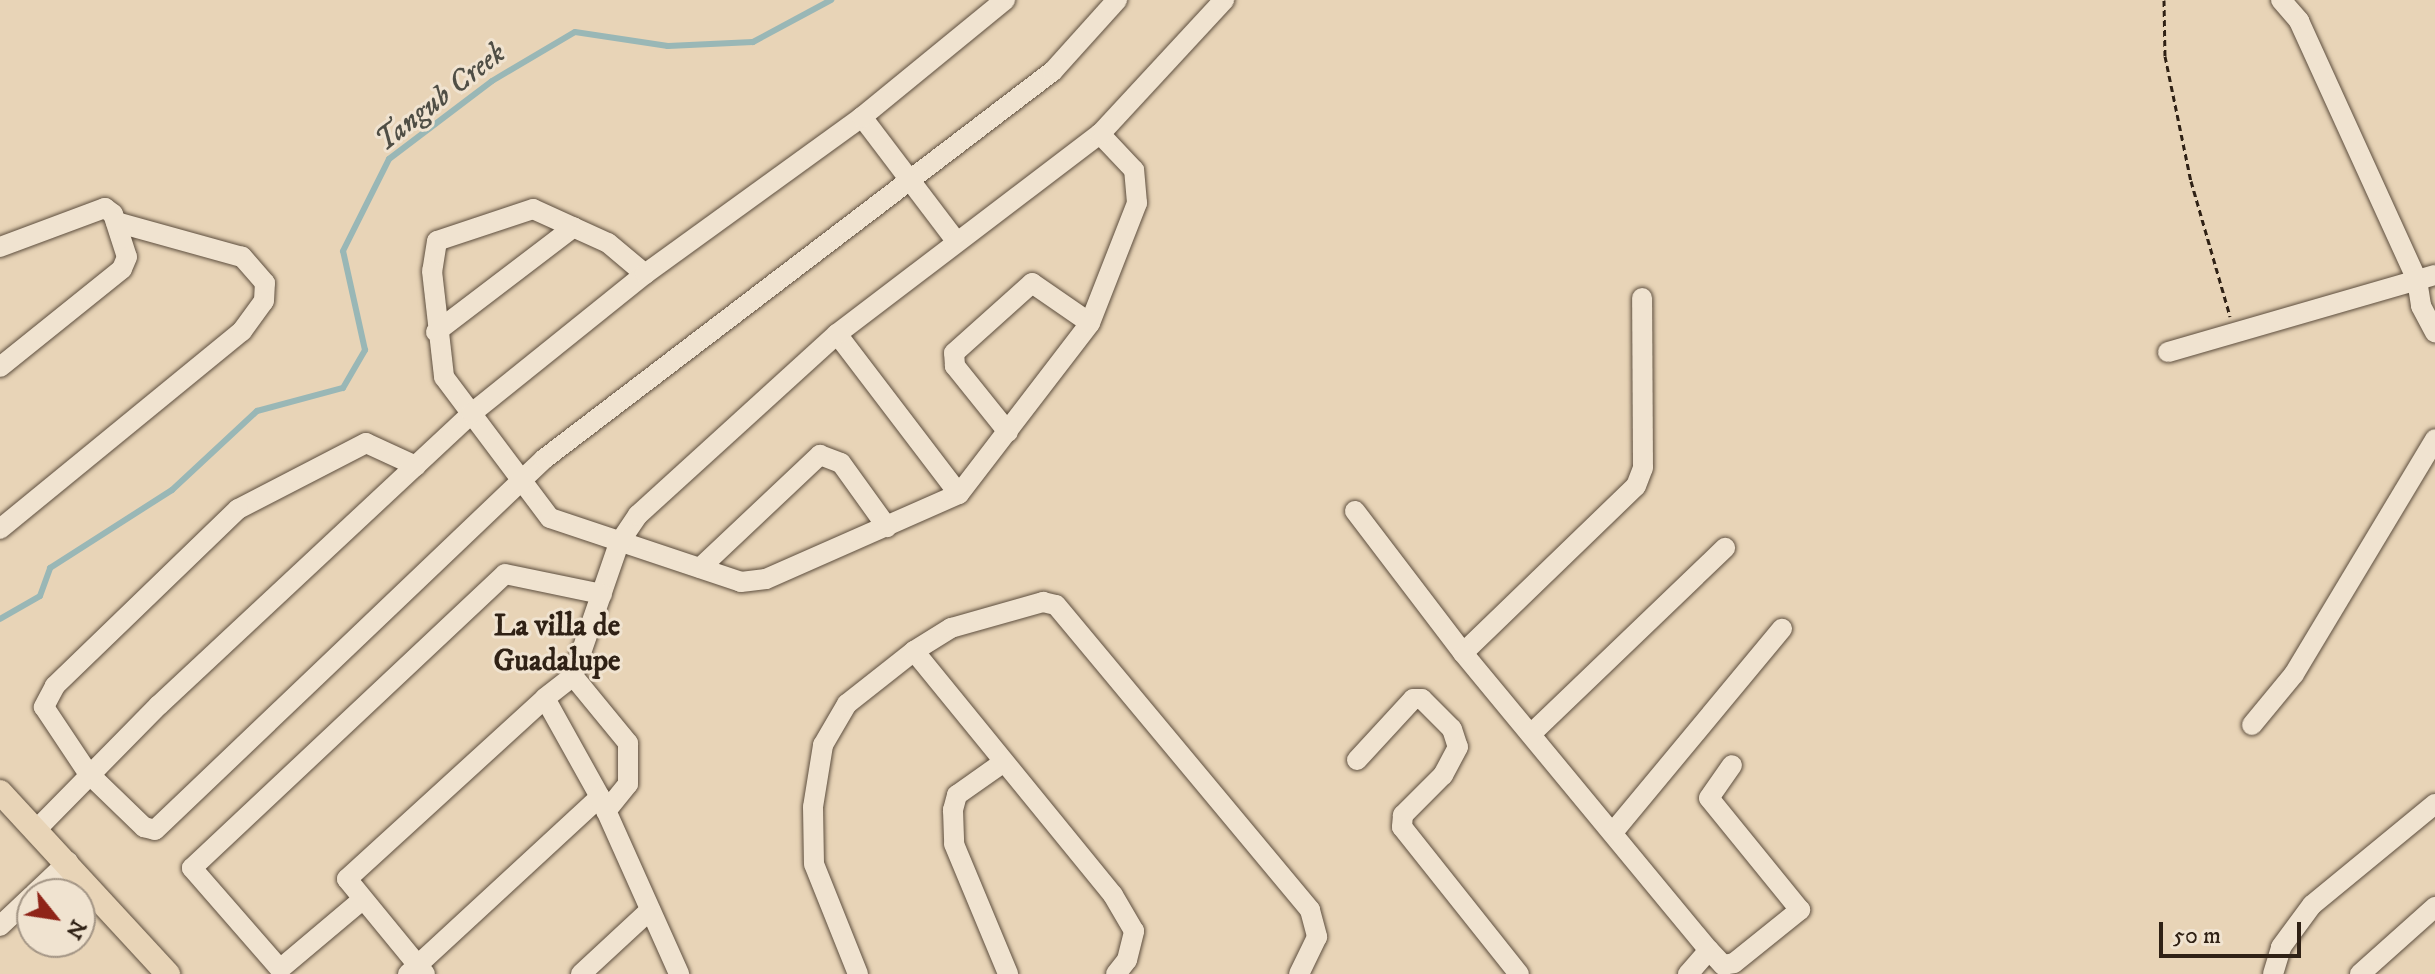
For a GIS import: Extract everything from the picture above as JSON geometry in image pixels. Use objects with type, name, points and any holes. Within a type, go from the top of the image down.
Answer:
[{"type":"main road","points":[[0,792],[68,862],[168,974]]},
{"type":"street","points":[[35,831],[88,773],[472,413],[645,274],[862,117],[1005,0]]},
{"type":"street","points":[[416,466],[366,443],[231,514],[55,686],[44,707],[88,773],[144,827],[155,830],[519,484],[1053,71],[1117,0]]},
{"type":"street","points":[[573,676],[628,743],[628,784],[417,971],[348,885],[350,874],[573,676],[619,543],[666,485],[837,334],[1100,134],[1224,0]]},
{"type":"street","points":[[2281,0],[2299,21],[2426,277],[2421,306],[2435,332]]},
{"type":"street","points":[[862,117],[956,241]]},
{"type":"street","points":[[645,274],[574,227],[533,209],[437,241],[431,255],[436,332],[444,377],[519,484],[550,518],[619,543],[754,581],[959,494],[1008,432],[1090,323],[1137,203],[1134,170],[1100,134]]},
{"type":"street","points":[[0,247],[105,208],[116,222],[127,257],[122,269],[0,367]]},
{"type":"street","points":[[0,529],[242,331],[264,301],[265,283],[242,257],[116,222]]},
{"type":"street","points":[[436,332],[574,227]]},
{"type":"street","points":[[2168,352],[2426,277]]},
{"type":"street","points":[[1008,432],[955,366],[954,353],[1032,283],[1090,323]]},
{"type":"street","points":[[1463,653],[1636,486],[1643,468],[1642,298]]},
{"type":"street","points":[[837,334],[959,494]]},
{"type":"street","points":[[2252,725],[2294,674],[2435,439]]},
{"type":"street","points":[[700,568],[820,455],[841,463],[887,527]]},
{"type":"street","points":[[1355,511],[1463,653],[1723,965],[1734,963],[1800,910],[1709,798],[1732,765]]},
{"type":"street","points":[[1531,734],[1725,548]]},
{"type":"street","points":[[362,900],[280,969],[192,868],[505,574],[602,594]]},
{"type":"street","points":[[858,974],[814,864],[813,807],[823,745],[847,704],[914,651],[951,628],[1043,602],[1056,605],[1310,910],[1317,937],[1299,974]]},
{"type":"street","points":[[1614,831],[1782,629]]},
{"type":"street","points":[[914,651],[1001,764],[1113,895],[1134,931],[1127,960],[1116,974]]},
{"type":"street","points":[[545,698],[603,804],[679,974]]},
{"type":"street","points":[[1357,760],[1413,699],[1422,699],[1452,729],[1458,747],[1443,775],[1403,815],[1402,827],[1519,974]]},
{"type":"street","points":[[1001,764],[957,795],[953,810],[954,844],[1008,974]]},
{"type":"street","points":[[2273,974],[2281,947],[2312,905],[2435,804]]},
{"type":"street","points":[[51,878],[68,862]]},
{"type":"street","points":[[2360,974],[2435,907]]},
{"type":"street","points":[[581,974],[650,910]]},
{"type":"street","points":[[0,926],[16,911]]},
{"type":"street","points":[[1688,974],[1709,950]]},
{"type":"path","points":[[2164,0],[2165,56],[2191,181],[2234,331]]},
{"type":"waterway","name":"Tangub Creek","points":[[0,619],[40,596],[50,568],[172,490],[257,411],[343,388],[365,350],[343,251],[389,159],[492,81],[575,32],[668,46],[753,42],[831,0]]},
{"type":"district","name":"La villa de Guadalupe","points":[[557,644]]}]
